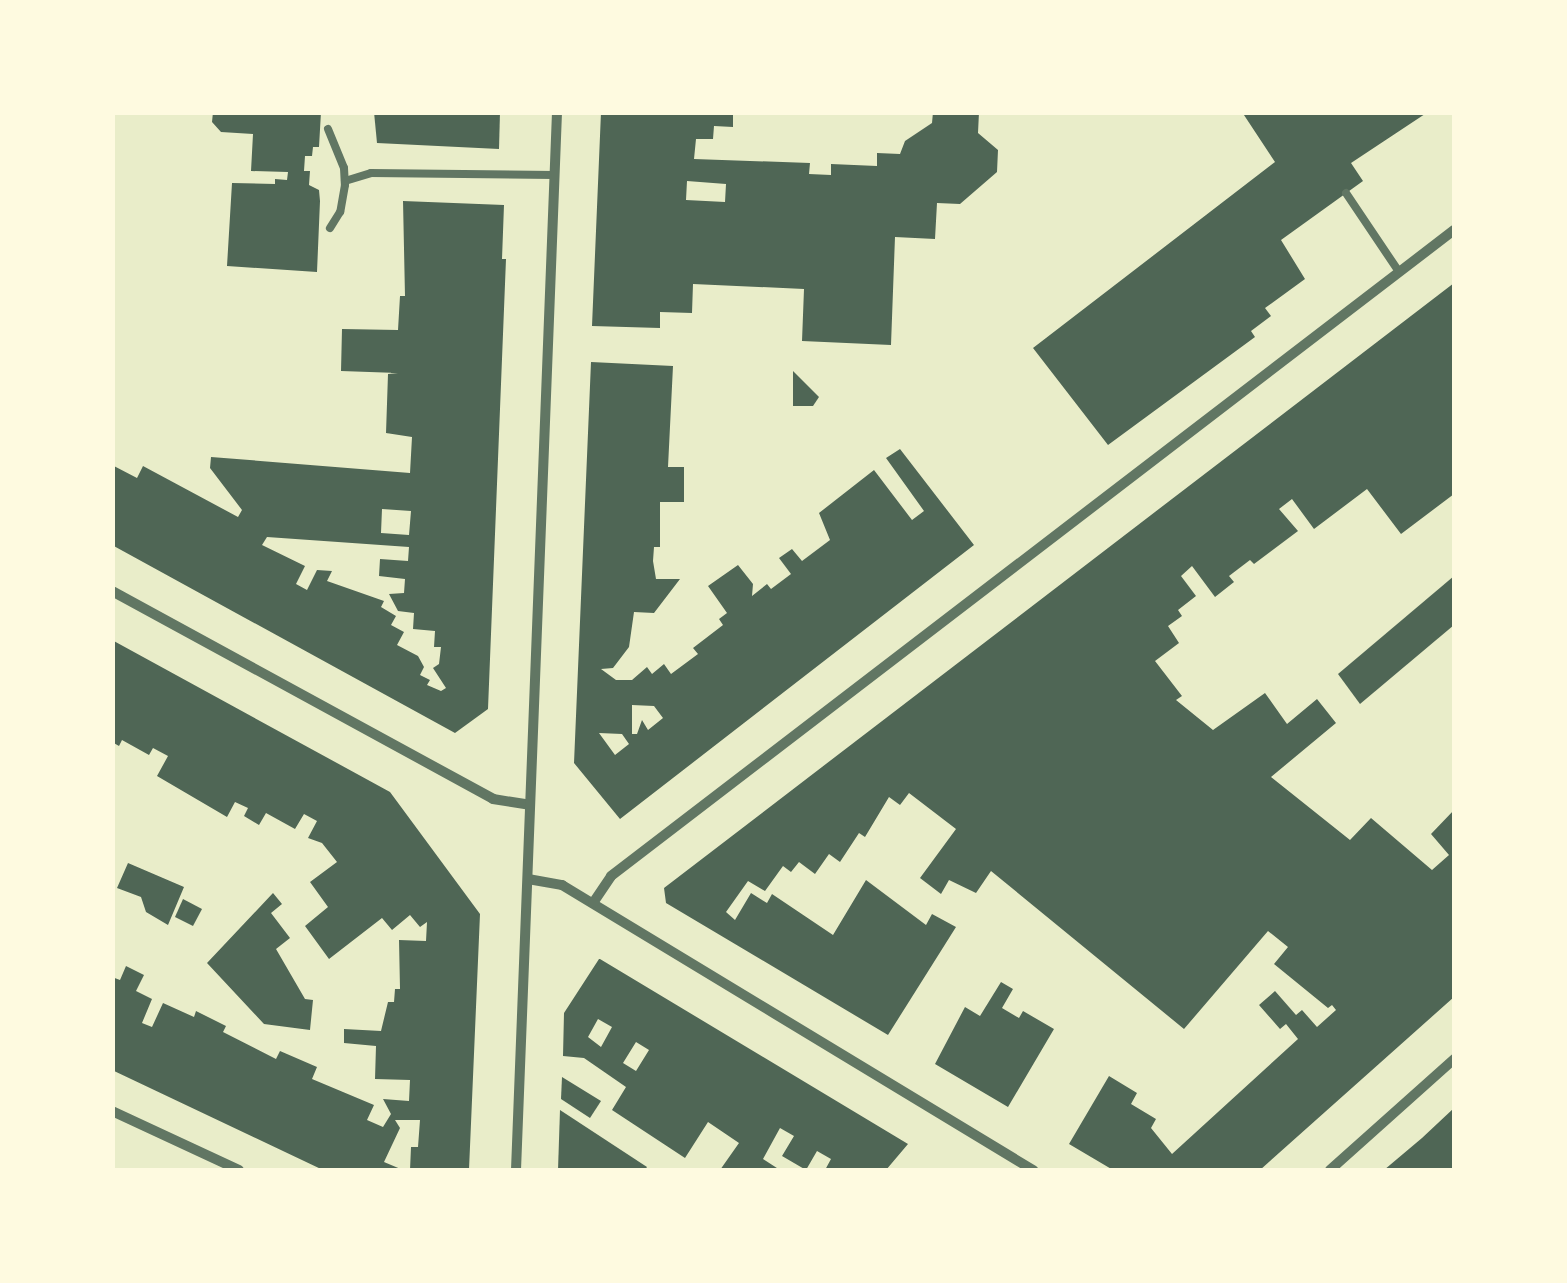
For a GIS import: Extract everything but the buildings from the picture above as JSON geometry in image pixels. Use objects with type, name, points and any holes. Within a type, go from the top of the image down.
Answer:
[{"type":"street","points":[[516,1170],[557,112]]},
{"type":"street","points":[[594,903],[610,876],[1454,230]]},
{"type":"street","points":[[112,591],[493,799],[530,805]]},
{"type":"street","points":[[528,879],[562,885],[594,903],[1034,1170]]},
{"type":"street","points":[[1330,1170],[1454,1059]]},
{"type":"street","points":[[112,1111],[239,1170]]},
{"type":"lane","points":[[328,129],[345,181],[340,212],[330,228]]},
{"type":"lane","points":[[345,181],[371,173],[554,176]]},
{"type":"lane","points":[[1346,193],[1400,272]]}]
